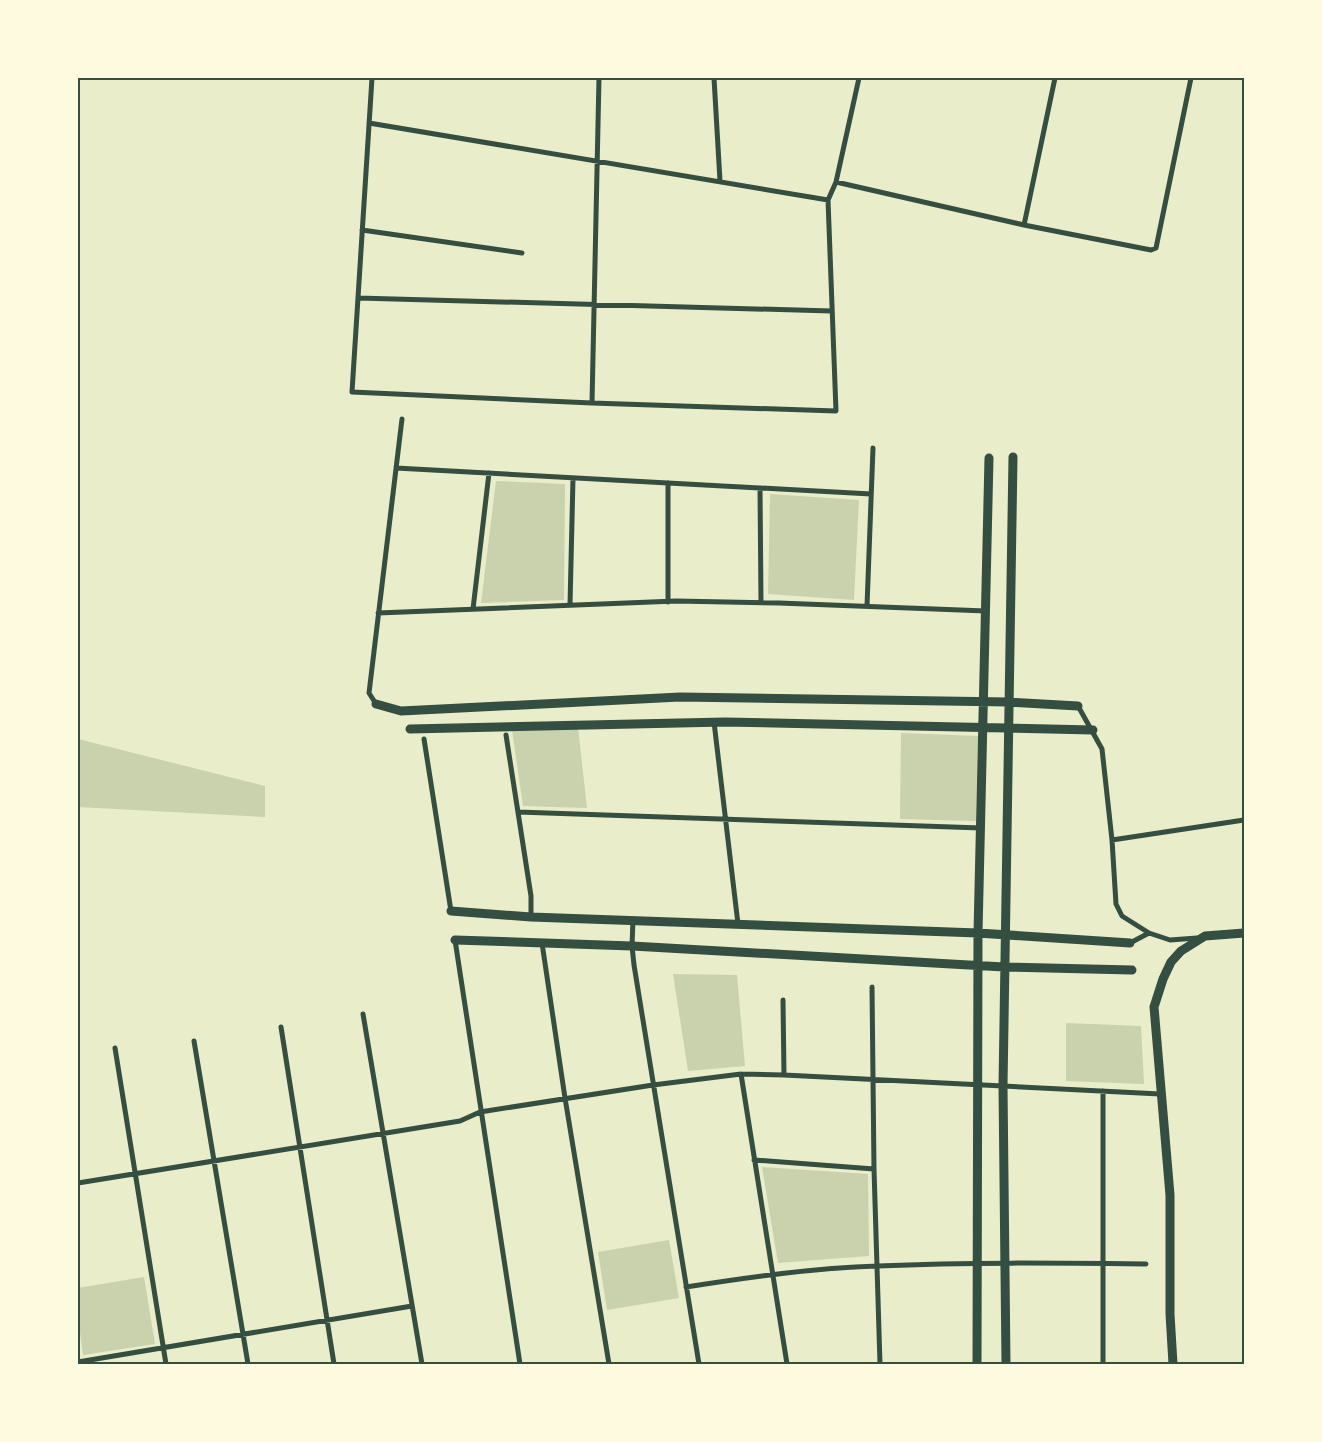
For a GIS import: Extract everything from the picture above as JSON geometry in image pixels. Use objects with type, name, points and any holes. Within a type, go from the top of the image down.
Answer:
[{"type":"street","points":[[372,78],[352,392],[592,403],[836,411],[828,200],[836,182],[859,78]]},
{"type":"street","points":[[592,403],[599,78]]},
{"type":"street","points":[[714,78],[720,181]]},
{"type":"street","points":[[1024,225],[1055,78]]},
{"type":"street","points":[[836,182],[1024,225],[1151,250],[1156,248],[1191,78]]},
{"type":"street","points":[[369,123],[828,200]]},
{"type":"street","points":[[362,230],[522,253]]},
{"type":"street","points":[[358,298],[832,311]]},
{"type":"street","points":[[402,419],[369,693],[376,704],[400,711],[680,697],[1009,702],[1078,706],[1102,749],[1112,840],[1116,904],[1122,916],[1149,933],[1170,940],[1191,940],[1205,936],[1244,933]]},
{"type":"street","points":[[867,606],[873,448]]},
{"type":"street","points":[[1006,1364],[1003,1086],[1013,457]]},
{"type":"street","points":[[977,1364],[978,933],[989,458]]},
{"type":"street","points":[[396,468],[871,494]]},
{"type":"street","points":[[473,609],[489,473]]},
{"type":"street","points":[[570,605],[572,478]]},
{"type":"street","points":[[668,483],[668,602]]},
{"type":"street","points":[[760,488],[762,602]]},
{"type":"street","points":[[378,612],[668,602],[762,602],[986,611]]},
{"type":"street","points":[[714,722],[738,924]]},
{"type":"street","points":[[410,729],[714,722],[1093,730]]},
{"type":"street","points":[[506,735],[532,896],[531,917]]},
{"type":"street","points":[[424,739],[451,911],[531,917],[978,933],[1130,943],[1149,933]]},
{"type":"street","points":[[518,812],[981,828]]},
{"type":"street","points":[[1112,840],[1244,820]]},
{"type":"street","points":[[634,920],[632,946],[699,1364]]},
{"type":"street","points":[[1173,1364],[1170,1314],[1170,1195],[1154,1008],[1163,979],[1172,962],[1181,951],[1205,936]]},
{"type":"street","points":[[520,1364],[455,940],[632,946],[1004,967],[1132,970]]},
{"type":"street","points":[[542,943],[565,1098],[609,1364]]},
{"type":"street","points":[[872,987],[876,1266],[880,1364]]},
{"type":"street","points":[[783,1000],[784,1075]]},
{"type":"street","points":[[363,1014],[422,1364]]},
{"type":"street","points":[[281,1027],[334,1364]]},
{"type":"street","points":[[194,1041],[248,1364]]},
{"type":"street","points":[[115,1048],[166,1364]]},
{"type":"street","points":[[78,1183],[460,1120],[480,1112],[565,1098],[653,1084],[741,1074],[1160,1094]]},
{"type":"street","points":[[741,1074],[787,1364]]},
{"type":"street","points":[[1103,1091],[1103,1364]]},
{"type":"street","points":[[754,1160],[874,1169]]},
{"type":"street","points":[[686,1287],[772,1274],[876,1266],[977,1263],[1146,1264]]},
{"type":"street","points":[[78,1362],[412,1306]]},
{"type":"green space","points":[[496,481],[565,484],[564,600],[481,603]]},
{"type":"green space","points":[[770,494],[859,500],[854,600],[768,594]]},
{"type":"green space","points":[[578,727],[587,808],[523,806],[512,730]]},
{"type":"green space","points":[[901,733],[978,736],[976,821],[900,819]]},
{"type":"green space","points":[[78,739],[265,786],[265,817],[78,807]]},
{"type":"green space","points":[[673,974],[737,975],[745,1066],[688,1071]]},
{"type":"green space","points":[[1066,1023],[1141,1026],[1144,1084],[1066,1081]]},
{"type":"green space","points":[[762,1167],[868,1174],[869,1256],[778,1263]]},
{"type":"green space","points":[[669,1240],[679,1298],[607,1310],[598,1252]]},
{"type":"green space","points":[[144,1277],[155,1344],[83,1355],[78,1318],[78,1288]]}]
